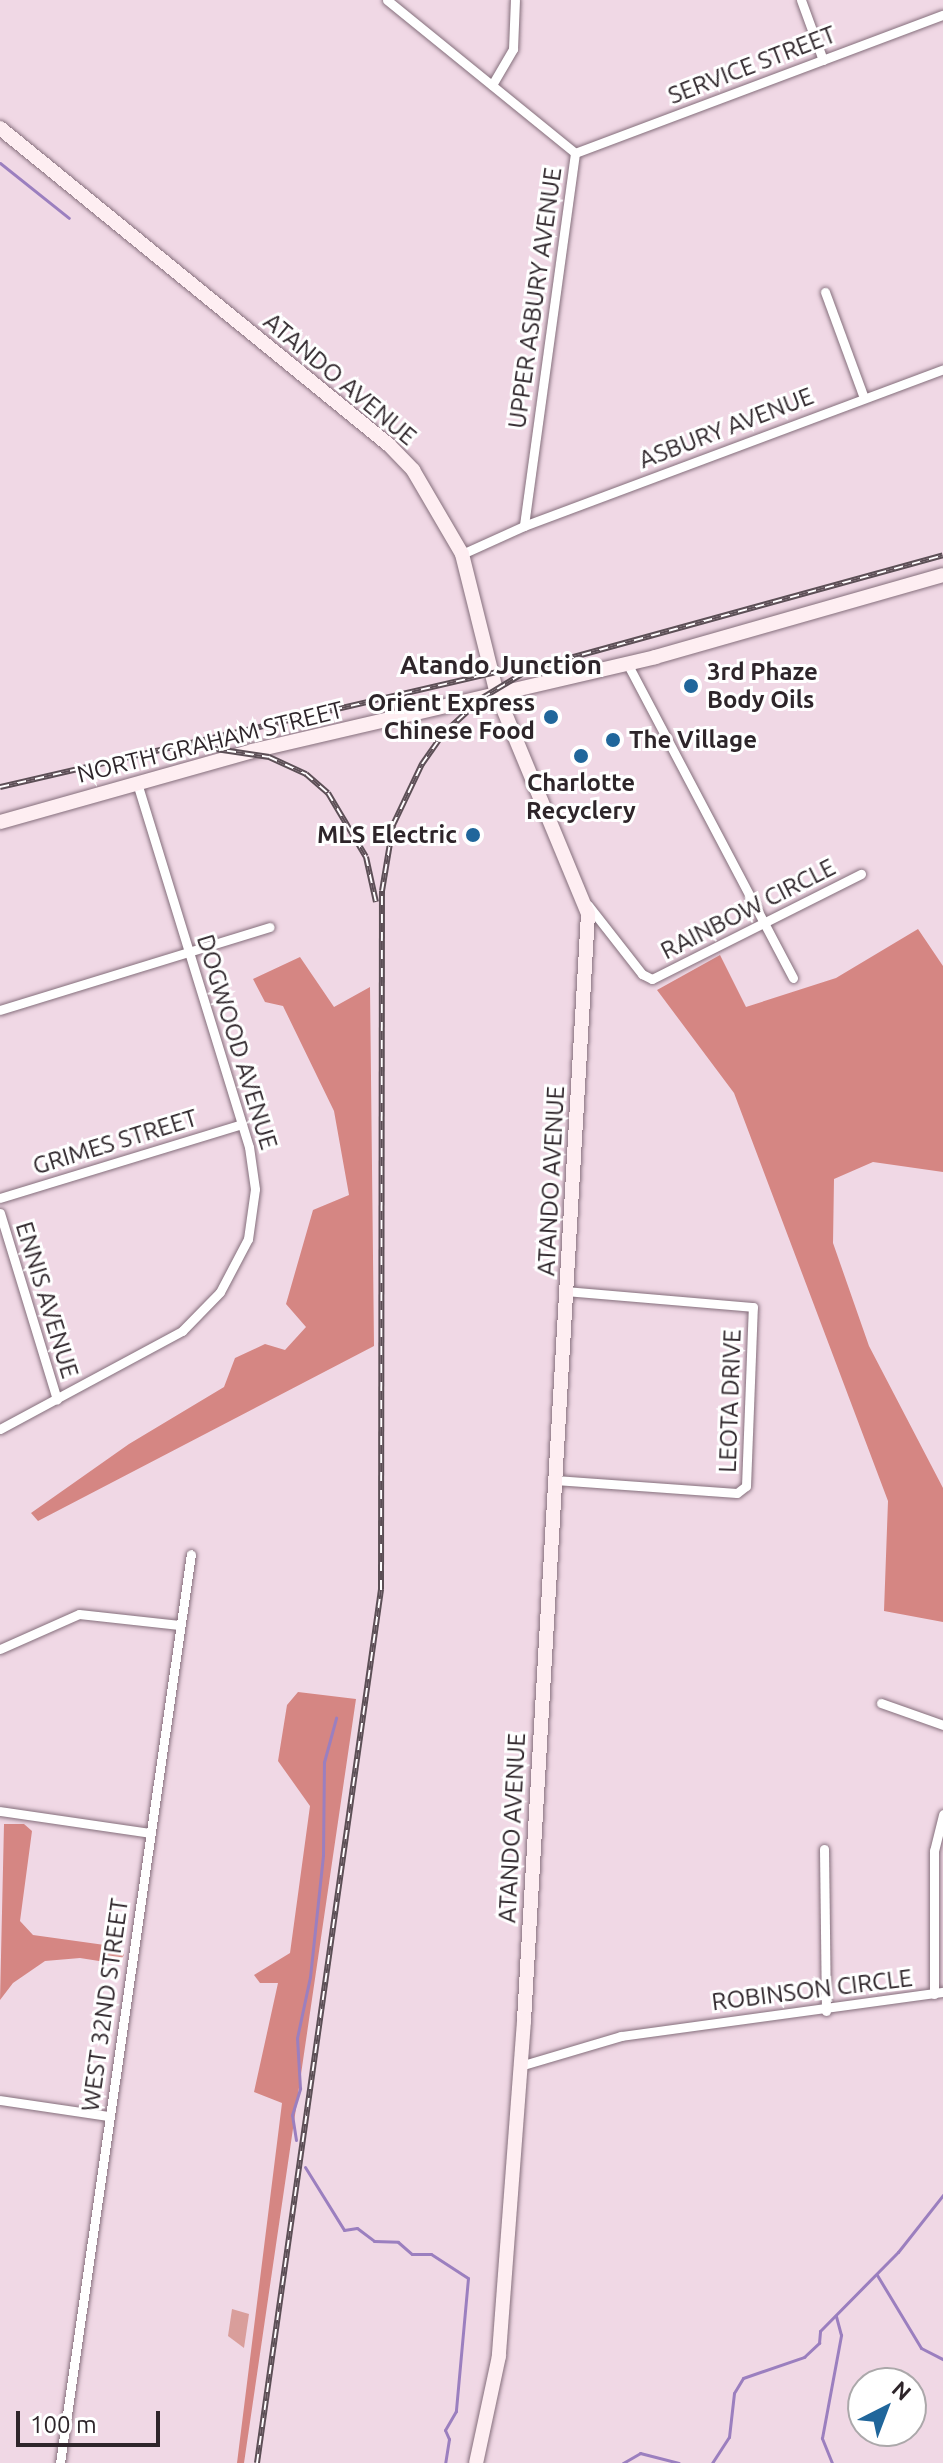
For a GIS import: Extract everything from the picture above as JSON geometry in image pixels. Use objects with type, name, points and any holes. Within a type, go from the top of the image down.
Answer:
[{"type":"main road","name":"ATANDO AVENUE","points":[[0,128],[389,445],[430,495],[462,554],[497,694],[584,899],[590,929],[520,2066],[499,2356],[476,2463]]},
{"type":"main road","name":"NORTH GRAHAM STREET","points":[[0,822],[137,782],[627,663],[943,575]]},
{"type":"street","name":"UPPER ASBURY AVENUE","points":[[387,0],[575,153],[524,526]]},
{"type":"street","points":[[492,85],[513,49],[515,0]]},
{"type":"street","points":[[801,0],[823,60]]},
{"type":"street","name":"SERVICE STREET","points":[[575,153],[943,15]]},
{"type":"street","points":[[825,292],[864,398]]},
{"type":"street","name":"ASBURY AVENUE","points":[[524,526],[943,369]]},
{"type":"street","points":[[462,554],[524,526]]},
{"type":"street","points":[[627,663],[793,978]]},
{"type":"street","name":"DOGWOOD AVENUE","points":[[0,1429],[182,1331],[234,1272],[254,1210],[253,1168],[242,1124],[137,782]]},
{"type":"street","name":"RAINBOW CIRCLE","points":[[584,899],[642,974],[652,979],[861,874]]},
{"type":"street","points":[[0,1010],[269,927]]},
{"type":"street","name":"GRIMES STREET","points":[[0,1198],[242,1124]]},
{"type":"street","name":"ENNIS AVENUE","points":[[0,1213],[57,1400]]},
{"type":"street","name":"LEOTA DRIVE","points":[[555,1480],[743,1491],[753,1307],[567,1291]]},
{"type":"street","name":"WEST 32ND STREET","points":[[60,2463],[191,1554]]},
{"type":"street","points":[[0,1649],[79,1614],[179,1625]]},
{"type":"street","points":[[881,1703],[943,1725]]},
{"type":"street","points":[[0,1811],[150,1833]]},
{"type":"street","name":"ROBINSON CIRCLE","points":[[520,2066],[621,2036],[826,2011],[938,1993],[934,1851],[943,1814]]},
{"type":"street","points":[[824,1849],[826,2011]]},
{"type":"street","points":[[0,2100],[109,2116]]},
{"type":"shaded area","points":[[918,929],[943,966],[943,1172],[873,1162],[834,1179],[833,1243],[869,1346],[943,1488],[943,1622],[884,1611],[888,1501],[734,1093],[657,990],[720,955],[746,1007],[836,978]]},
{"type":"shaded area","points":[[300,957],[334,1007],[370,987],[374,1346],[38,1521],[31,1513],[129,1444],[224,1387],[235,1358],[265,1344],[285,1350],[306,1327],[286,1304],[313,1210],[349,1195],[334,1111],[283,1006],[265,1002],[253,979]]},
{"type":"shaded area","points":[[298,1692],[356,1699],[244,2463],[237,2463],[282,2103],[254,2092],[278,1983],[260,1983],[254,1975],[290,1953],[310,1806],[278,1761],[287,1705]]},
{"type":"shaded area","points":[[4,1824],[24,1824],[32,1831],[20,1921],[33,1935],[119,1947],[124,1955],[118,1964],[80,1958],[45,1961],[13,1983],[0,2000]]},
{"type":"shaded area","points":[[232,2309],[249,2314],[244,2348],[228,2336]]},
{"type":"waterway","points":[[0,163],[69,218]]},
{"type":"waterway","points":[[296,2140],[292,2115],[300,2088],[297,2038],[310,1977],[323,1855],[324,1762],[336,1718]]},
{"type":"waterway","points":[[305,2167],[344,2230],[357,2228],[374,2241],[398,2242],[412,2254],[431,2254],[468,2278],[456,2411],[445,2430],[449,2439],[445,2463]]},
{"type":"waterway","points":[[712,2463],[729,2437],[734,2393],[743,2378],[804,2357],[819,2343],[820,2331],[898,2252],[943,2195]]},
{"type":"waterway","points":[[877,2275],[921,2348],[943,2359]]},
{"type":"waterway","points":[[832,2463],[822,2438],[841,2335],[836,2316]]},
{"type":"waterway","points":[[623,2463],[640,2453],[679,2463]]},
{"type":"railway","points":[[257,2463],[381,1589],[382,891],[393,825],[422,764],[444,733],[482,698],[530,669],[943,555]]},
{"type":"railway","points":[[0,787],[527,665]]},
{"type":"railway","points":[[209,748],[269,757],[306,774],[328,793],[366,857],[376,902]]},
{"type":"place","name":"3rd Phaze Body Oils","points":[[691,686]]},
{"type":"place","name":"Orient Express Chinese Food","points":[[551,717]]},
{"type":"place","name":"The Village","points":[[613,740]]},
{"type":"place","name":"Charlotte Recyclery","points":[[581,756]]},
{"type":"place","name":"MLS Electric","points":[[473,835]]},
{"type":"district","name":"Atando Junction","points":[[501,665]]}]
